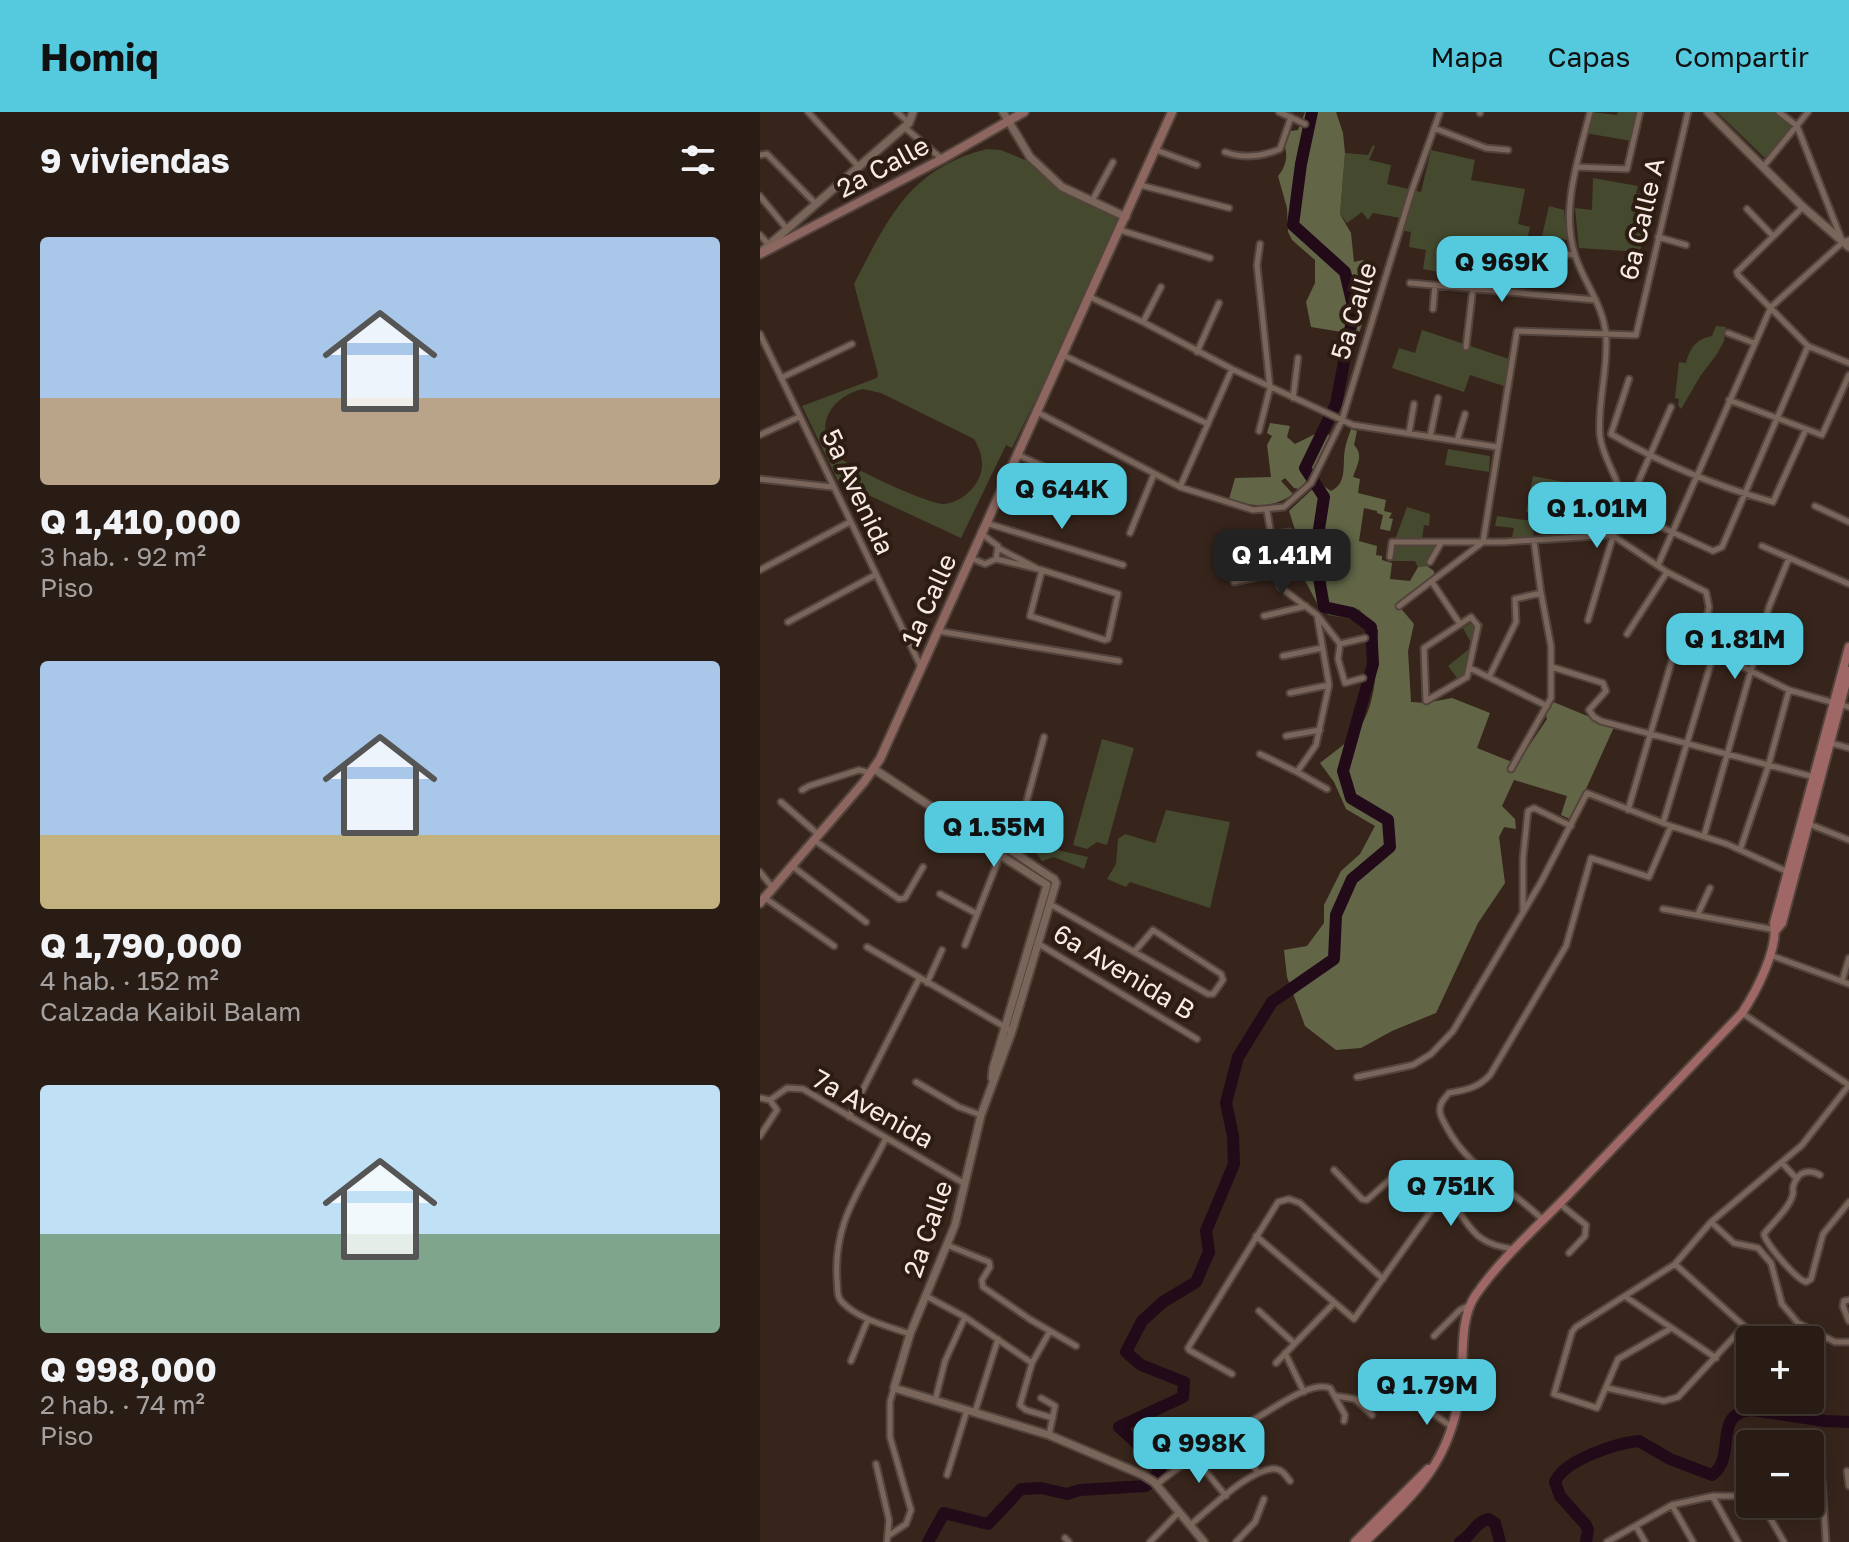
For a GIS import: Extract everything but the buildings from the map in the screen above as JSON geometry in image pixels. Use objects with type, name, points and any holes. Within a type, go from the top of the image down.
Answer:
[{"type":"main road","name":"2a Calle","points":[[760,254],[942,159],[1024,112]]},
{"type":"main road","name":"1a Calle","points":[[763,901],[873,771],[889,741],[1172,112]]},
{"type":"main road","points":[[1361,1541],[1415,1481],[1440,1460],[1460,1392],[1471,1304],[1515,1249],[1742,1013],[1761,980],[1776,930],[1782,923],[1814,777],[1841,705],[1849,647]]},
{"type":"main road","points":[[1776,930],[1774,923],[1788,872],[1831,743],[1849,671]]},
{"type":"street","points":[[808,112],[859,168]]},
{"type":"street","points":[[897,112],[906,125],[942,159]]},
{"type":"street","points":[[760,254],[906,125],[913,112]]},
{"type":"street","points":[[1003,112],[1030,157],[1043,171],[1062,187],[1126,217]]},
{"type":"street","points":[[1279,112],[1305,124]]},
{"type":"street","name":"5a Calle","points":[[1267,511],[1284,507],[1311,483],[1342,420],[1412,190],[1440,112]]},
{"type":"street","points":[[1588,620],[1621,514],[1622,498],[1604,452],[1600,432],[1607,335],[1596,300],[1575,255],[1571,234],[1576,167],[1590,112]]},
{"type":"street","points":[[1576,167],[1627,169],[1640,112]]},
{"type":"street","name":"6a Calle A","points":[[1607,335],[1636,335],[1688,112]]},
{"type":"street","points":[[1708,112],[1803,207],[1847,243]]},
{"type":"street","points":[[1779,112],[1797,126],[1847,243]]},
{"type":"street","points":[[1763,167],[1808,112]]},
{"type":"street","points":[[1225,152],[1241,158],[1280,149],[1291,117]]},
{"type":"street","points":[[1434,128],[1486,148],[1508,150]]},
{"type":"street","points":[[1156,150],[1197,165]]},
{"type":"street","points":[[760,155],[767,154],[816,204]]},
{"type":"street","points":[[1092,201],[1113,162]]},
{"type":"street","points":[[1140,185],[1229,208]]},
{"type":"street","points":[[760,196],[787,229]]},
{"type":"street","points":[[1803,207],[1737,272],[1808,346],[1849,363]]},
{"type":"street","points":[[1747,209],[1773,236]]},
{"type":"street","points":[[1120,230],[1210,258]]},
{"type":"street","points":[[760,235],[769,245]]},
{"type":"street","points":[[1658,237],[1686,245]]},
{"type":"street","points":[[1658,565],[1771,307],[1847,243]]},
{"type":"street","points":[[1259,431],[1270,388],[1257,265],[1260,244]]},
{"type":"street","points":[[1523,249],[1575,255]]},
{"type":"street","points":[[1410,283],[1596,300]]},
{"type":"street","points":[[1433,309],[1435,285]]},
{"type":"street","points":[[1143,322],[1161,287]]},
{"type":"street","points":[[1466,347],[1473,287]]},
{"type":"street","points":[[1090,297],[1270,388],[1342,420],[1366,428],[1497,447]]},
{"type":"street","points":[[1197,352],[1219,303]]},
{"type":"street","points":[[1399,606],[1483,542],[1517,331],[1607,335]]},
{"type":"street","points":[[1728,333],[1754,343]]},
{"type":"street","name":"5a Avenida","points":[[760,334],[921,667]]},
{"type":"street","points":[[781,378],[852,344]]},
{"type":"street","points":[[1621,514],[1633,514],[1713,551],[1720,549],[1808,346]]},
{"type":"street","points":[[1063,355],[1208,424]]},
{"type":"street","points":[[1293,398],[1298,358]]},
{"type":"street","points":[[1180,487],[1232,369]]},
{"type":"street","points":[[1729,400],[1824,433],[1849,375]]},
{"type":"street","points":[[1629,379],[1610,432],[1648,456],[1744,494],[1774,501],[1806,429]]},
{"type":"street","points":[[1430,437],[1438,398]]},
{"type":"street","points":[[1409,433],[1414,404]]},
{"type":"street","points":[[1633,514],[1637,485],[1671,407]]},
{"type":"street","points":[[1037,412],[1180,487],[1237,506],[1267,511],[1280,587],[1307,605],[1340,644],[1338,659],[1345,683],[1363,678]]},
{"type":"street","points":[[1457,441],[1465,414]]},
{"type":"street","points":[[760,435],[799,417]]},
{"type":"street","points":[[1018,455],[1072,479]]},
{"type":"street","points":[[1130,533],[1154,474]]},
{"type":"street","points":[[760,479],[832,487]]},
{"type":"street","points":[[1815,506],[1849,522]]},
{"type":"street","points":[[760,570],[850,522]]},
{"type":"street","points":[[986,523],[1123,565]]},
{"type":"street","points":[[1235,540],[1290,532]]},
{"type":"street","points":[[981,534],[1000,549],[1039,569]]},
{"type":"street","points":[[1390,557],[1392,542],[1534,541],[1613,535],[1667,572],[1702,588],[1707,594],[1709,607],[1700,644],[1752,674],[1789,690],[1841,705]]},
{"type":"street","points":[[1511,769],[1551,698],[1551,646],[1534,541]]},
{"type":"street","points":[[1430,562],[1442,542]]},
{"type":"street","points":[[1762,546],[1849,584]]},
{"type":"street","points":[[996,559],[1000,549]]},
{"type":"street","points":[[970,558],[985,564],[996,559],[1039,569],[1118,594],[1108,639],[1030,616],[1039,569]]},
{"type":"street","points":[[1704,836],[1769,607],[1789,558]]},
{"type":"street","points":[[1234,582],[1293,569]]},
{"type":"street","points":[[1627,634],[1667,572]]},
{"type":"street","points":[[788,622],[875,575]]},
{"type":"street","points":[[1431,582],[1460,624]]},
{"type":"street","points":[[1489,677],[1516,622],[1515,599],[1541,593]]},
{"type":"street","points":[[1264,616],[1307,605]]},
{"type":"street","points":[[1297,772],[1316,745],[1329,685],[1317,615]]},
{"type":"street","points":[[1472,617],[1478,626],[1470,668],[1465,678],[1426,701],[1424,648],[1472,617]]},
{"type":"street","points":[[938,631],[1119,661]]},
{"type":"street","points":[[1340,644],[1365,638]]},
{"type":"street","points":[[1628,810],[1677,643]]},
{"type":"street","points":[[1283,656],[1322,648]]},
{"type":"street","points":[[1663,823],[1714,653]]},
{"type":"street","points":[[1552,667],[1603,683],[1606,691],[1589,710],[1594,717],[1649,735],[1814,777]]},
{"type":"street","points":[[1470,668],[1547,706]]},
{"type":"street","points":[[1290,693],[1329,685]]},
{"type":"street","points":[[1740,850],[1768,767],[1789,690]]},
{"type":"street","points":[[1286,736],[1320,730]]},
{"type":"street","points":[[802,790],[859,770],[873,771],[1002,851],[1013,853],[1044,737]]},
{"type":"street","points":[[1831,743],[1849,748]]},
{"type":"street","points":[[1260,754],[1327,789]]},
{"type":"street","points":[[1357,1077],[1413,1065],[1438,1047],[1453,1031],[1523,912],[1588,792],[1628,810],[1740,850],[1788,872]]},
{"type":"street","points":[[781,802],[817,837],[899,899],[905,898],[923,867]]},
{"type":"street","points":[[1523,912],[1523,858],[1528,811],[1534,808],[1571,826]]},
{"type":"street","points":[[1806,824],[1849,840]]},
{"type":"street","points":[[1544,1221],[1525,1202],[1485,1175],[1454,1144],[1439,1113],[1441,1104],[1449,1093],[1471,1089],[1482,1084],[1490,1075],[1566,946],[1591,858],[1649,877],[1671,826]]},
{"type":"street","points":[[965,945],[1002,851]]},
{"type":"street","name":"2a Calle","points":[[894,1388],[910,1334],[955,1225],[993,1068],[1008,1030],[1034,942],[1046,882],[1002,851]]},
{"type":"street","name":"2a Calle","points":[[1013,853],[1056,881],[1034,942]]},
{"type":"street","points":[[792,866],[866,922]]},
{"type":"street","points":[[760,872],[773,888]]},
{"type":"street","points":[[1698,914],[1710,888]]},
{"type":"street","points":[[940,894],[977,914]]},
{"type":"street","points":[[763,901],[834,946]]},
{"type":"street","points":[[1050,904],[1208,994],[1213,994],[1223,980],[1221,974],[1153,930],[1135,951]]},
{"type":"street","points":[[1663,909],[1776,930]]},
{"type":"street","name":"6a Avenida B","points":[[1034,942],[1197,1039]]},
{"type":"street","points":[[867,947],[1008,1030]]},
{"type":"street","points":[[927,983],[942,950]]},
{"type":"street","points":[[1769,954],[1849,984]]},
{"type":"street","points":[[1842,981],[1849,958]]},
{"type":"street","points":[[849,1117],[919,979]]},
{"type":"street","points":[[1670,1329],[1618,1359],[1599,1405],[1593,1408],[1556,1396],[1553,1390],[1576,1327],[1675,1264],[1711,1222],[1802,1145],[1849,1085],[1742,1013]]},
{"type":"street","points":[[916,1082],[959,1107],[981,1115]]},
{"type":"street","name":"7a Avenida","points":[[760,1098],[770,1100],[787,1088],[803,1089],[966,1184]]},
{"type":"street","points":[[760,1136],[776,1114],[777,1110],[770,1100]]},
{"type":"street","points":[[886,1138],[846,1211],[838,1249],[839,1298],[844,1305],[868,1319],[910,1334]]},
{"type":"street","points":[[1782,1163],[1797,1179]]},
{"type":"street","points":[[1334,1170],[1362,1199],[1367,1200],[1404,1167],[1443,1194],[1478,1239],[1495,1247],[1515,1249]]},
{"type":"street","points":[[1820,1175],[1812,1170],[1805,1171],[1797,1179],[1792,1199],[1765,1232],[1764,1238],[1801,1281],[1811,1279],[1823,1234],[1849,1202]]},
{"type":"street","points":[[1255,1235],[1354,1319],[1443,1194]]},
{"type":"street","points":[[1232,1374],[1188,1348],[1278,1202],[1289,1199],[1300,1203],[1383,1279]]},
{"type":"street","points":[[1560,1204],[1586,1225],[1585,1236],[1569,1253]]},
{"type":"street","points":[[1711,1222],[1734,1243],[1758,1248],[1771,1263],[1782,1304],[1798,1323],[1835,1342],[1849,1342]]},
{"type":"street","points":[[947,1245],[989,1262],[990,1267],[982,1280],[983,1287],[1076,1346]]},
{"type":"street","points":[[1675,1264],[1744,1326]]},
{"type":"street","points":[[926,1296],[965,1317],[1032,1363]]},
{"type":"street","points":[[1626,1297],[1716,1358]]},
{"type":"street","points":[[1849,1300],[1843,1303],[1849,1321]]},
{"type":"street","points":[[1276,1363],[1334,1303]]},
{"type":"street","points":[[1434,1336],[1460,1310],[1471,1304]]},
{"type":"street","points":[[1259,1311],[1294,1343]]},
{"type":"street","points":[[935,1401],[945,1361],[965,1317]]},
{"type":"street","points":[[851,1361],[868,1319]]},
{"type":"street","points":[[1050,1331],[1032,1363],[1020,1405],[1026,1410],[1053,1418]]},
{"type":"street","points":[[1607,1388],[1664,1401],[1678,1397],[1736,1335]]},
{"type":"street","points":[[947,1475],[998,1339]]},
{"type":"street","points":[[1285,1353],[1304,1392]]},
{"type":"street","points":[[1187,1422],[1235,1429],[1304,1392],[1327,1386],[1345,1415],[1344,1421]]},
{"type":"street","points":[[887,1539],[906,1524],[911,1510],[890,1437],[890,1402],[894,1388],[1049,1435],[1143,1475],[1155,1484],[1204,1542]]},
{"type":"street","points":[[1335,1396],[1355,1399],[1372,1415]]},
{"type":"street","points":[[1041,1398],[1054,1403],[1049,1435]]},
{"type":"street","points":[[1418,1403],[1452,1427]]},
{"type":"street","points":[[1155,1484],[1205,1450],[1226,1428]]},
{"type":"street","points":[[1235,1429],[1257,1472]]},
{"type":"street","points":[[1194,1457],[1226,1496]]},
{"type":"street","points":[[876,1464],[889,1520],[887,1539]]},
{"type":"street","points":[[1190,1525],[1257,1472],[1275,1468],[1281,1470],[1290,1481]]},
{"type":"street","points":[[1847,1471],[1849,1486]]},
{"type":"street","points":[[1713,1496],[1738,1542]]},
{"type":"street","points":[[1607,1542],[1672,1505],[1713,1496],[1736,1496]]},
{"type":"street","points":[[1236,1542],[1255,1522],[1264,1499]]},
{"type":"street","points":[[1672,1505],[1693,1542]]},
{"type":"street","points":[[1824,1511],[1826,1542]]},
{"type":"street","points":[[1150,1542],[1179,1512]]},
{"type":"street","points":[[1770,1518],[1784,1542]]},
{"type":"street","points":[[1636,1526],[1645,1542]]},
{"type":"green space","points":[[1305,112],[1336,112],[1343,133],[1345,153],[1340,214],[1351,233],[1354,262],[1363,260],[1368,268],[1358,271],[1364,309],[1354,346],[1341,338],[1342,332],[1311,327],[1306,302],[1315,283],[1315,260],[1292,240],[1288,232],[1287,208],[1278,176],[1286,159],[1282,140],[1291,131],[1298,130]]},
{"type":"green space","points":[[1591,112],[1617,115],[1618,112],[1638,112],[1632,141],[1585,133]]},
{"type":"green space","points":[[1717,112],[1780,112],[1796,123],[1767,160]]},
{"type":"green space","points":[[1373,145],[1369,160],[1391,165],[1387,184],[1421,192],[1431,150],[1475,160],[1471,180],[1525,189],[1518,224],[1530,227],[1516,290],[1475,285],[1477,269],[1473,285],[1438,279],[1438,272],[1423,269],[1426,250],[1409,247],[1411,232],[1399,230],[1400,218],[1373,213],[1368,220],[1362,212],[1347,223],[1340,214],[1345,153],[1368,155]]},
{"type":"green space","points":[[987,149],[1001,150],[1030,162],[1062,188],[1121,212],[1012,448],[1006,445],[961,538],[838,481],[802,406],[877,378],[854,284],[878,238],[904,199],[939,169]],"holes":[[[863,389],[881,393],[974,439],[980,450],[982,468],[972,489],[957,500],[936,503],[869,475],[834,453],[825,432],[829,413],[835,405],[842,398]]]},
{"type":"green space","points":[[1593,178],[1638,186],[1636,193],[1647,195],[1640,252],[1579,248],[1575,208],[1592,210]]},
{"type":"green space","points":[[1549,206],[1564,210],[1567,240],[1542,236]]},
{"type":"green space","points":[[1716,326],[1726,327],[1724,341],[1681,409],[1679,399],[1675,398],[1679,362],[1686,363],[1694,345],[1712,336]]},
{"type":"green space","points":[[1422,330],[1512,360],[1504,386],[1470,375],[1464,392],[1392,368],[1399,348],[1415,353]]},
{"type":"green space","points":[[1270,423],[1290,426],[1287,437],[1295,444],[1319,432],[1330,435],[1316,471],[1299,489],[1285,478],[1281,481],[1293,494],[1278,502],[1254,505],[1229,499],[1235,478],[1271,477],[1267,445],[1272,436],[1267,433]]},
{"type":"green space","points":[[1351,429],[1357,431],[1354,445],[1359,456],[1353,477],[1360,479],[1358,493],[1386,500],[1384,511],[1392,513],[1389,518],[1393,519],[1390,531],[1380,529],[1383,515],[1364,508],[1359,541],[1377,546],[1376,555],[1392,563],[1390,579],[1410,581],[1418,567],[1427,566],[1434,571],[1434,576],[1398,605],[1414,624],[1408,651],[1411,702],[1426,703],[1452,698],[1490,713],[1477,748],[1517,764],[1547,719],[1544,709],[1551,701],[1614,727],[1572,820],[1561,815],[1567,796],[1514,780],[1502,806],[1515,819],[1516,829],[1504,827],[1499,837],[1505,883],[1478,923],[1436,1013],[1361,1048],[1336,1050],[1305,1026],[1287,977],[1284,950],[1307,946],[1324,923],[1324,905],[1341,871],[1360,854],[1375,826],[1346,809],[1334,782],[1320,763],[1353,735],[1367,713],[1375,678],[1378,630],[1359,609],[1333,614],[1318,605],[1300,571],[1297,536],[1289,511],[1319,483],[1331,491],[1340,483],[1345,446]]},
{"type":"green space","points":[[1448,449],[1490,456],[1489,472],[1445,465]]},
{"type":"green space","points":[[1533,476],[1602,489],[1600,502],[1619,502],[1616,519],[1609,526],[1558,534],[1561,515],[1526,512]]},
{"type":"green space","points":[[1317,483],[1323,488],[1345,602],[1364,612],[1376,624],[1378,658],[1356,735],[1341,771],[1367,679],[1368,627],[1357,620],[1328,615],[1322,607],[1313,557],[1322,497],[1314,485]]},
{"type":"green space","points":[[1407,507],[1430,514],[1429,526],[1424,525],[1422,539],[1395,540]]},
{"type":"green space","points":[[1497,516],[1532,521],[1534,537],[1512,537],[1514,528],[1495,526]]},
{"type":"green space","points":[[1396,544],[1439,545],[1427,566],[1418,567],[1415,561],[1393,561]]},
{"type":"green space","points":[[1478,619],[1483,624],[1470,676],[1460,682],[1448,666],[1473,646],[1463,628]]},
{"type":"green space","points":[[1102,739],[1134,748],[1107,845],[1097,842],[1087,849],[1073,845]]},
{"type":"green space","points":[[1166,810],[1230,822],[1210,908],[1130,882],[1126,887],[1107,879],[1116,864],[1118,839],[1125,834],[1155,843]]},
{"type":"green space","points":[[1053,849],[1088,857],[1084,869],[1054,857],[1042,861],[1036,853]]},
{"type":"waterway","points":[[928,1542],[944,1513],[988,1524],[1021,1489],[1041,1488],[1067,1494],[1080,1490],[1146,1486],[1160,1471],[1151,1456],[1119,1427],[1183,1397],[1184,1382],[1141,1365],[1126,1352],[1142,1321],[1163,1302],[1196,1282],[1209,1252],[1206,1231],[1234,1164],[1233,1136],[1226,1103],[1238,1057],[1272,1002],[1334,959],[1336,915],[1352,879],[1390,847],[1388,820],[1351,798],[1343,771],[1373,664],[1371,627],[1352,613],[1324,607],[1315,555],[1324,497],[1305,468],[1336,404],[1354,310],[1345,272],[1293,225],[1312,112]]},
{"type":"waterway","points":[[1586,1542],[1586,1525],[1560,1496],[1555,1482],[1569,1467],[1592,1454],[1639,1441],[1670,1459],[1712,1475],[1720,1467],[1728,1427],[1740,1413],[1752,1410],[1849,1422]]},
{"type":"waterway","points":[[1460,1542],[1479,1523],[1488,1519],[1495,1523],[1500,1542]]}]
